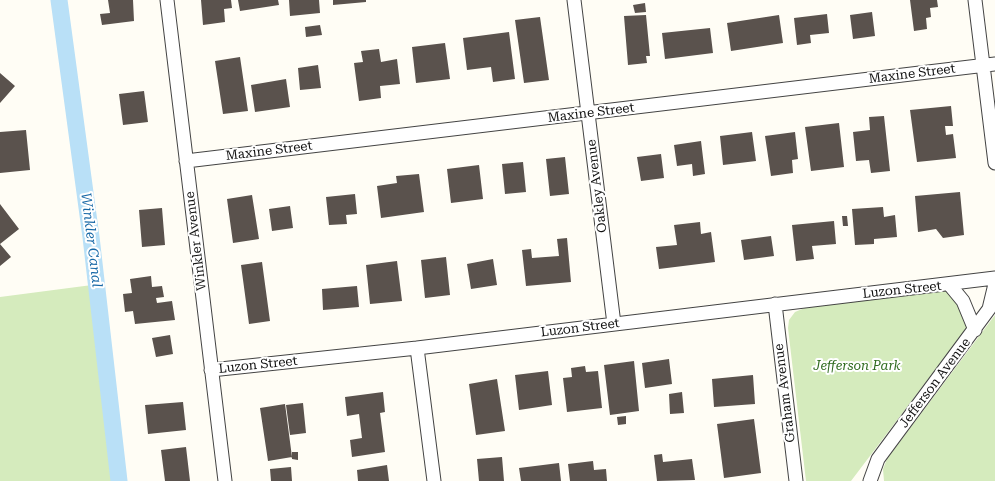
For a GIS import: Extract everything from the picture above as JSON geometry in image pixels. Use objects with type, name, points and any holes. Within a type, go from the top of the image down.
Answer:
[{"type":"street","name":"Winkler Avenue","points":[[167,0],[225,481]]},
{"type":"street","name":"Oakley Avenue","points":[[574,0],[614,324]]},
{"type":"street","points":[[975,0],[989,65],[995,163]]},
{"type":"street","name":"Maxine Street","points":[[186,161],[989,65]]},
{"type":"street","name":"Luzon Street","points":[[211,370],[417,348],[995,278]]},
{"type":"street","name":"Luzon Street","points":[[949,284],[963,301],[975,330]]},
{"type":"street","name":"Jefferson Avenue","points":[[870,481],[878,459],[989,310],[995,284]]},
{"type":"street","name":"Graham Avenue","points":[[775,304],[796,481]]},
{"type":"street","points":[[417,348],[434,481]]},
{"type":"green space","points":[[92,285],[117,481],[0,481],[0,297]]},
{"type":"green space","name":"Jefferson Park","points":[[946,291],[954,298],[967,320],[966,329],[851,481],[806,481],[788,328],[789,320],[795,312],[807,307]]},
{"type":"green space","points":[[995,315],[995,481],[884,481],[883,469],[887,459]]},
{"type":"building","points":[[108,0],[133,0],[134,21],[102,25],[100,14],[110,13]]},
{"type":"building","points":[[201,0],[231,0],[232,8],[224,9],[225,22],[203,25]]},
{"type":"building","points":[[238,0],[278,0],[279,5],[240,11]]},
{"type":"building","points":[[289,0],[319,0],[320,13],[290,16]]},
{"type":"building","points":[[333,0],[366,0],[366,2],[333,5]]},
{"type":"building","points":[[910,0],[937,0],[938,7],[930,8],[931,17],[926,18],[927,29],[914,31]]},
{"type":"building","points":[[645,3],[646,12],[635,13],[633,5]]},
{"type":"building","points":[[872,12],[875,36],[853,39],[850,15]]},
{"type":"building","points":[[827,14],[829,33],[810,35],[811,43],[797,45],[794,18]]},
{"type":"building","points":[[646,15],[650,56],[646,56],[647,63],[628,65],[624,16]]},
{"type":"building","points":[[779,15],[783,43],[731,51],[727,23]]},
{"type":"building","points":[[540,17],[549,80],[524,83],[515,20]]},
{"type":"building","points":[[320,25],[322,35],[306,37],[305,27]]},
{"type":"building","points":[[710,28],[713,53],[665,59],[662,33]]},
{"type":"building","points":[[509,32],[515,79],[493,82],[491,67],[467,70],[463,38]]},
{"type":"building","points":[[445,43],[450,79],[416,83],[412,47]]},
{"type":"building","points":[[379,49],[381,62],[397,59],[400,84],[380,86],[381,98],[359,101],[354,63],[363,62],[361,51]]},
{"type":"building","points":[[240,57],[248,111],[223,114],[215,61]]},
{"type":"building","points":[[318,65],[321,88],[300,90],[298,68]]},
{"type":"building","points":[[0,73],[15,86],[0,103]]},
{"type":"building","points":[[286,79],[290,107],[255,112],[251,85]]},
{"type":"building","points":[[144,91],[148,122],[123,125],[119,94]]},
{"type":"building","points":[[951,106],[953,126],[945,126],[946,135],[953,134],[956,158],[917,162],[910,110]]},
{"type":"building","points":[[884,116],[890,171],[871,173],[869,160],[856,161],[853,132],[870,130],[869,117]]},
{"type":"building","points":[[839,123],[844,167],[811,171],[805,127]]},
{"type":"building","points":[[26,130],[30,170],[0,173],[0,132]]},
{"type":"building","points":[[752,132],[756,161],[723,165],[720,136]]},
{"type":"building","points":[[795,132],[798,159],[792,160],[793,173],[771,176],[765,136]]},
{"type":"building","points":[[701,141],[705,174],[693,176],[692,164],[677,166],[674,145]]},
{"type":"building","points":[[661,154],[664,178],[641,181],[637,157]]},
{"type":"building","points":[[565,157],[569,194],[550,196],[546,159]]},
{"type":"building","points":[[523,162],[526,192],[505,194],[502,164]]},
{"type":"building","points":[[479,165],[483,199],[451,203],[447,169]]},
{"type":"building","points":[[419,174],[424,212],[381,218],[377,186],[397,183],[396,176]]},
{"type":"building","points":[[960,192],[964,235],[943,238],[936,229],[918,232],[915,196]]},
{"type":"building","points":[[355,194],[357,214],[346,215],[347,224],[329,225],[326,197]]},
{"type":"building","points":[[252,195],[259,239],[233,243],[227,199]]},
{"type":"building","points":[[0,204],[19,229],[0,244]]},
{"type":"building","points":[[290,206],[293,228],[272,231],[269,209]]},
{"type":"building","points":[[883,207],[884,217],[895,215],[897,237],[874,239],[874,244],[855,245],[852,209]]},
{"type":"building","points":[[162,208],[165,245],[142,247],[139,210]]},
{"type":"building","points":[[842,216],[847,216],[848,226],[843,226]]},
{"type":"building","points":[[834,221],[836,244],[812,246],[814,259],[796,261],[792,225]]},
{"type":"building","points":[[700,222],[701,234],[711,232],[715,262],[659,269],[656,247],[677,245],[674,225]]},
{"type":"building","points":[[771,236],[774,256],[744,260],[741,240]]},
{"type":"building","points":[[567,238],[571,282],[526,286],[522,250],[531,249],[532,258],[559,256],[557,239]]},
{"type":"building","points":[[0,244],[11,257],[0,266]]},
{"type":"building","points":[[446,257],[450,295],[425,298],[421,260]]},
{"type":"building","points":[[493,259],[497,285],[471,289],[467,264]]},
{"type":"building","points":[[397,261],[402,301],[370,304],[366,265]]},
{"type":"building","points":[[262,262],[270,321],[249,324],[241,265]]},
{"type":"building","points":[[151,276],[152,287],[162,286],[164,297],[156,298],[157,303],[172,301],[175,320],[135,324],[133,311],[125,312],[123,294],[132,293],[130,279]]},
{"type":"building","points":[[357,286],[359,307],[323,310],[322,289]]},
{"type":"building","points":[[170,335],[173,354],[156,357],[152,338]]},
{"type":"building","points":[[669,359],[672,384],[645,388],[642,363]]},
{"type":"building","points":[[634,361],[639,411],[610,415],[604,365]]},
{"type":"building","points":[[585,366],[586,372],[598,371],[602,408],[567,412],[563,378],[572,377],[571,368]]},
{"type":"building","points":[[548,371],[552,405],[519,410],[515,375]]},
{"type":"building","points":[[753,375],[755,404],[714,407],[712,379]]},
{"type":"building","points":[[497,379],[505,431],[476,435],[469,384]]},
{"type":"building","points":[[383,392],[385,412],[380,413],[385,452],[352,457],[350,440],[362,438],[359,414],[347,416],[345,397]]},
{"type":"building","points":[[682,392],[684,413],[670,414],[669,394]]},
{"type":"building","points":[[183,402],[186,430],[148,434],[145,405]]},
{"type":"building","points":[[303,403],[306,433],[290,435],[286,405]]},
{"type":"building","points":[[285,404],[292,457],[268,461],[260,408]]},
{"type":"building","points":[[626,416],[626,424],[618,425],[617,417]]},
{"type":"building","points":[[754,419],[761,473],[724,478],[717,424]]},
{"type":"building","points":[[186,447],[190,481],[165,481],[161,450]]},
{"type":"building","points":[[292,452],[298,452],[298,460],[292,459]]},
{"type":"building","points":[[662,454],[663,462],[692,459],[695,480],[657,481],[654,455]]},
{"type":"building","points":[[502,457],[504,481],[479,481],[477,459]]},
{"type":"building","points":[[593,461],[594,470],[606,469],[607,481],[570,481],[568,464]]},
{"type":"building","points":[[559,463],[561,481],[521,481],[519,468]]},
{"type":"building","points":[[387,465],[389,481],[358,481],[357,470]]},
{"type":"building","points":[[291,467],[292,481],[271,481],[270,469]]},
{"type":"waterway","name":"Winkler Canal","points":[[59,0],[91,237],[119,481]]}]
